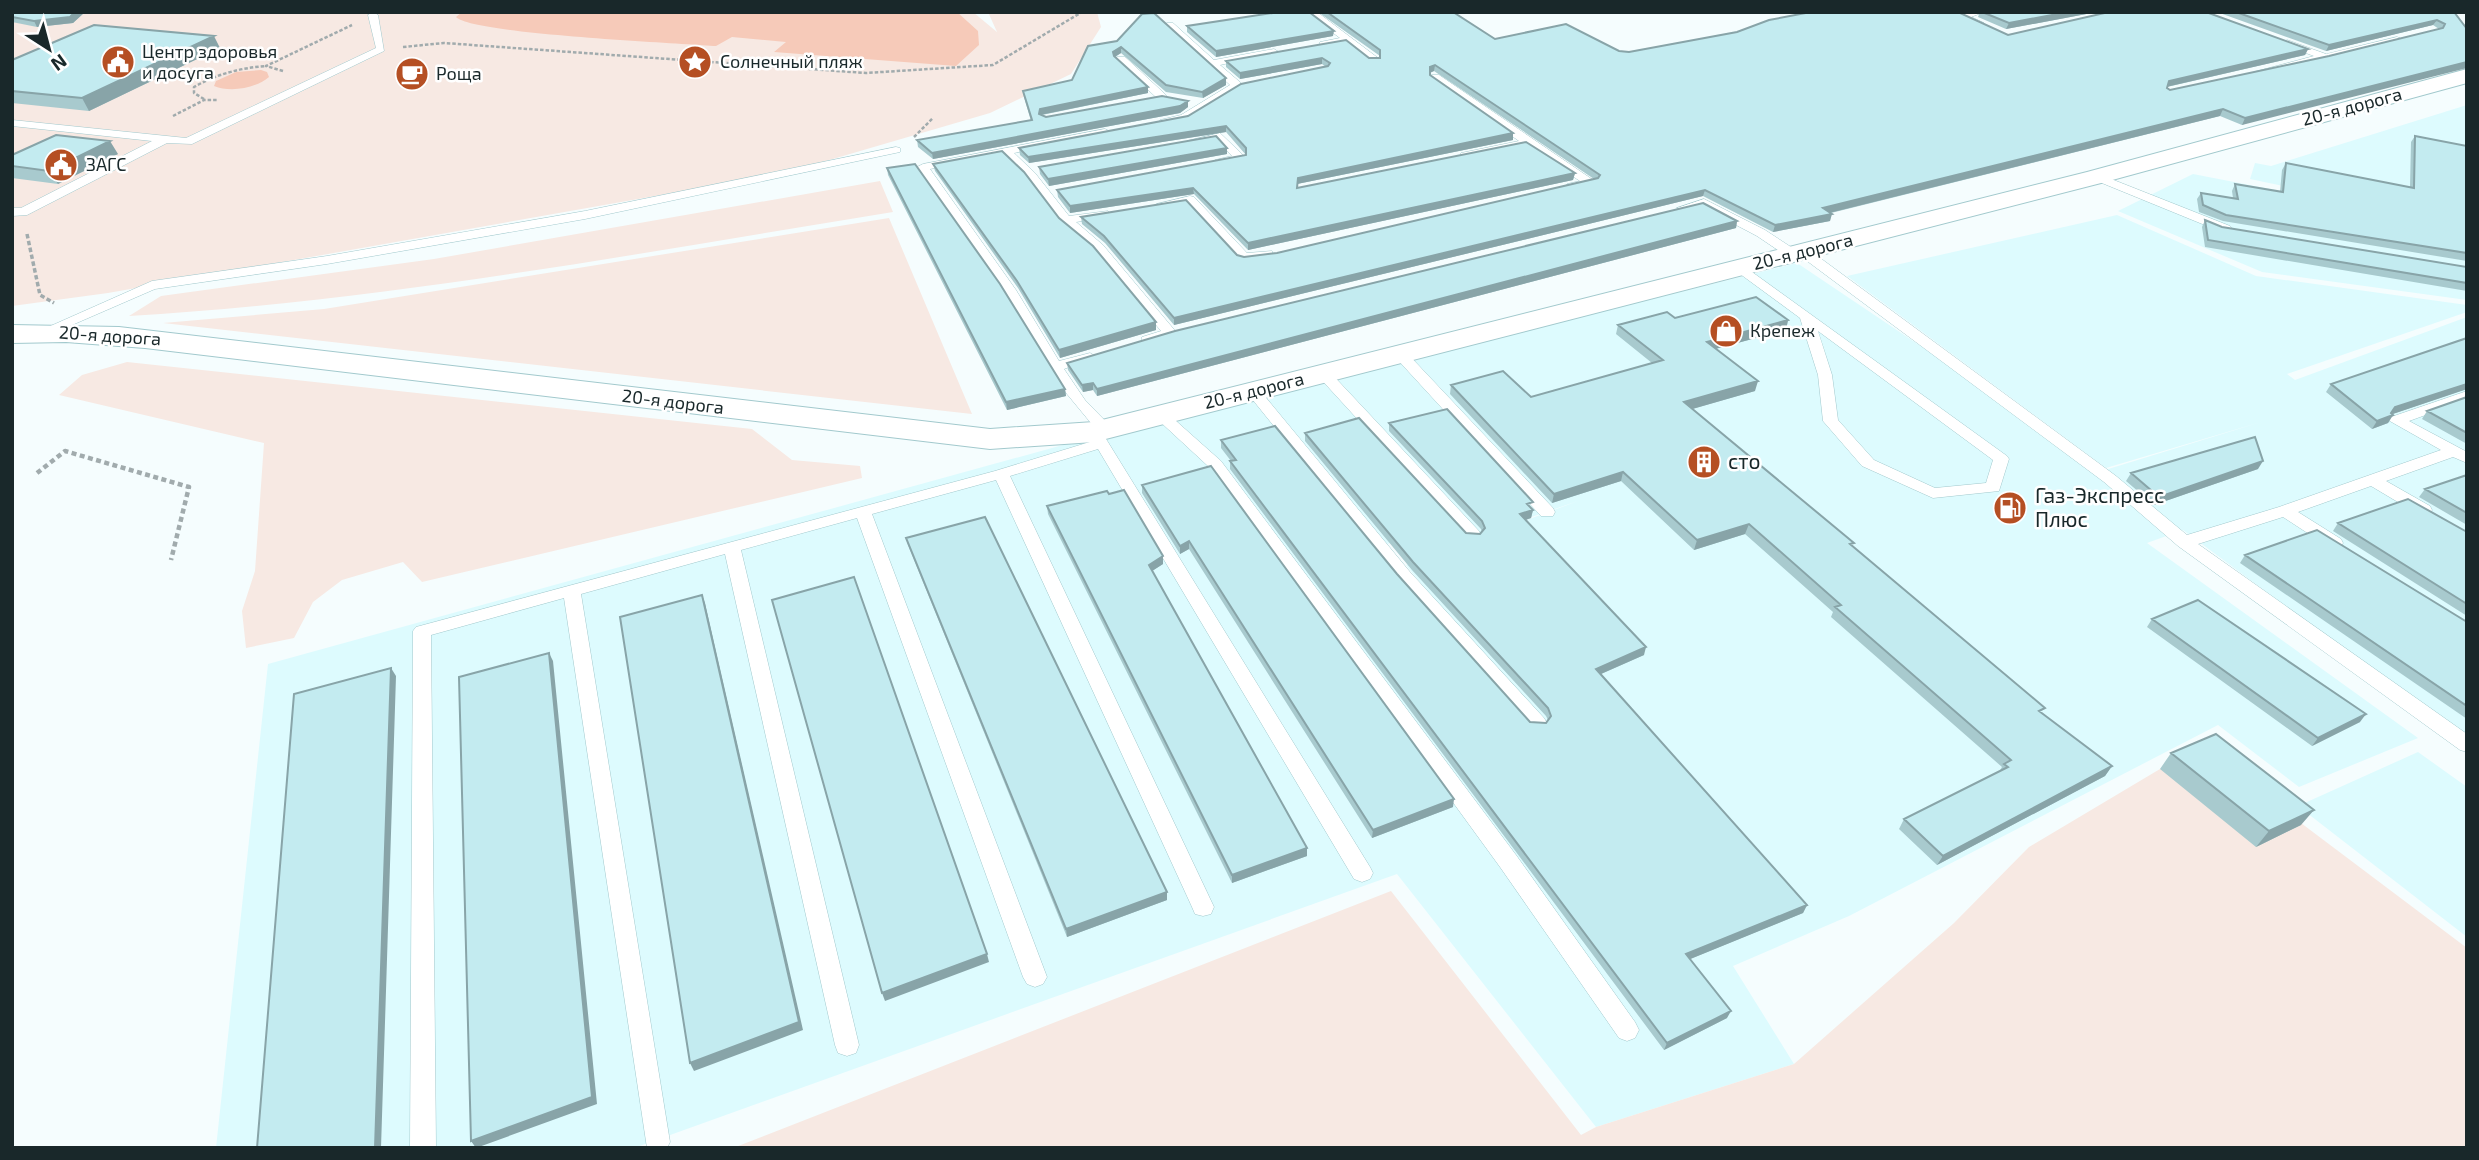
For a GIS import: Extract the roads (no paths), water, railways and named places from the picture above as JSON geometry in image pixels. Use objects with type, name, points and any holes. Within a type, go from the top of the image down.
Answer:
[{"type":"main road","name":"20-я дорога","points":[[12,334],[44,332],[150,337],[224,349],[990,439],[1101,435],[1161,415],[2096,177],[2467,76]]},
{"type":"lane","points":[[1980,12],[1961,16],[1994,30]]},
{"type":"lane","points":[[1313,14],[1374,60]]},
{"type":"lane","points":[[12,123],[188,142],[381,48],[373,15]]},
{"type":"lane","points":[[1170,25],[1237,85]]},
{"type":"lane","points":[[2248,74],[2407,37]]},
{"type":"lane","points":[[2274,39],[2325,57]]},
{"type":"lane","points":[[1307,47],[1348,40]]},
{"type":"lane","points":[[1212,62],[1280,51]]},
{"type":"lane","points":[[1121,59],[1173,99]]},
{"type":"lane","points":[[1435,76],[1590,183],[1563,189]]},
{"type":"lane","points":[[1157,123],[1184,118],[1237,85],[1249,83]]},
{"type":"lane","points":[[1149,100],[1173,99],[1205,105]]},
{"type":"lane","points":[[56,141],[78,130]]},
{"type":"lane","points":[[1117,130],[923,167],[988,257],[1058,366],[1068,390],[1101,435],[1362,873]]},
{"type":"lane","points":[[1181,143],[1220,136],[1240,158],[1200,165]]},
{"type":"lane","points":[[17,212],[166,139]]},
{"type":"lane","points":[[1448,159],[1528,142]]},
{"type":"lane","points":[[44,332],[152,285],[327,260],[585,215],[896,150]]},
{"type":"lane","points":[[1006,151],[1032,169],[1050,192],[1066,220],[1100,248],[1176,332],[1132,344]]},
{"type":"lane","points":[[2096,177],[2219,227],[2246,232]]},
{"type":"lane","points":[[1153,206],[1191,200],[1244,257],[1276,253]]},
{"type":"lane","points":[[1664,213],[1704,203],[1798,253],[2110,479],[2184,542],[2467,745]]},
{"type":"lane","points":[[1066,220],[1116,212]]},
{"type":"lane","points":[[1741,268],[2001,459],[1993,488],[1933,493],[1868,463],[1831,421],[1825,375],[1806,316]]},
{"type":"lane","points":[[1058,366],[1107,352]]},
{"type":"lane","points":[[1401,355],[1547,512]]},
{"type":"lane","points":[[1323,373],[1473,535]]},
{"type":"lane","points":[[1253,391],[1404,576],[1537,723]]},
{"type":"lane","points":[[2461,454],[2396,420],[2467,395]]},
{"type":"lane","points":[[1161,415],[1214,464],[1508,862],[1627,1030]]},
{"type":"lane","points":[[424,1148],[422,631],[1001,474],[1101,435]]},
{"type":"lane","points":[[2184,542],[2461,454]]},
{"type":"lane","points":[[1001,474],[1203,907]]},
{"type":"lane","points":[[2374,480],[2443,522]]},
{"type":"lane","points":[[863,511],[1035,977]]},
{"type":"lane","points":[[2285,511],[2345,550]]},
{"type":"lane","points":[[732,548],[847,1045]]},
{"type":"lane","points":[[572,592],[657,1142]]},
{"type":"place","name":"Центр здоровья и досуга","points":[[118,62]]},
{"type":"place","name":"Солнечный пляж","points":[[695,62]]},
{"type":"place","name":"Роща","points":[[412,74]]},
{"type":"place","name":"ЗАГС","points":[[61,165]]},
{"type":"place","name":"Крепеж","points":[[1726,331]]},
{"type":"place","name":"сто","points":[[1704,462]]},
{"type":"place","name":"Газ-Экспресс Плюс","points":[[2010,508]]}]
